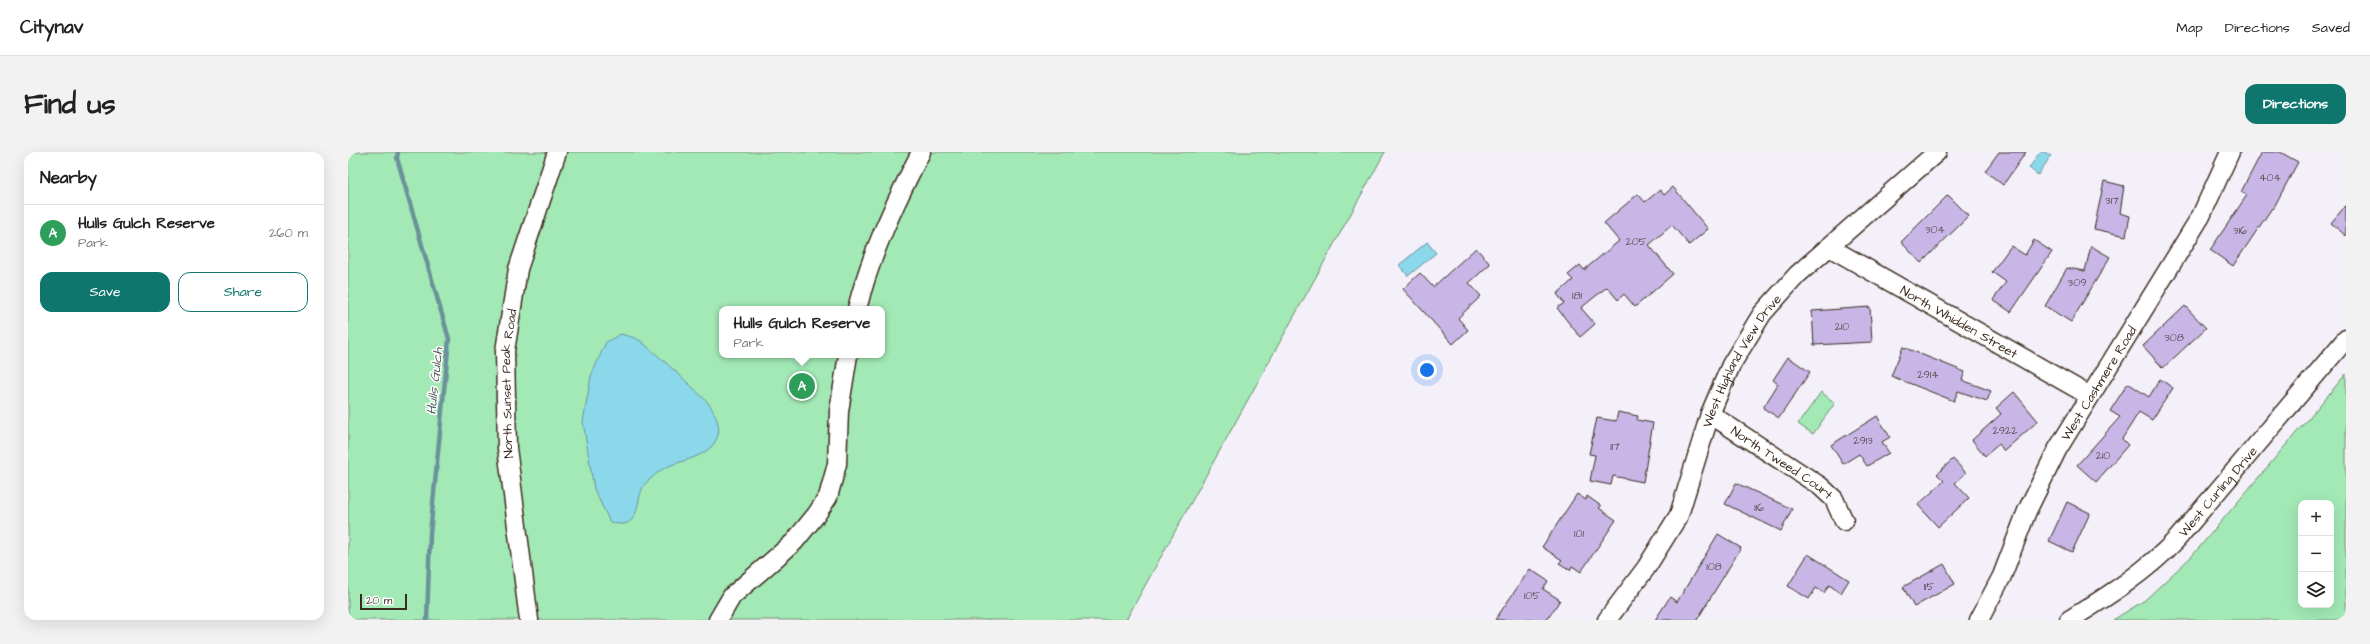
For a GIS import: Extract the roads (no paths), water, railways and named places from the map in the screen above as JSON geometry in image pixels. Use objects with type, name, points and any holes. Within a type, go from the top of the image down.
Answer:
[{"type":"street","name":"North Sunset Peak Road","points":[[529,620],[507,448],[505,351],[518,269],[557,152]]},
{"type":"street","points":[[859,306],[865,277],[890,211],[921,152]]},
{"type":"street","name":"West Highland View Drive","points":[[1609,618],[1646,568],[1679,515],[1710,414],[1731,365],[1762,314],[1797,275],[1937,152]]},
{"type":"street","name":"West Cashmere Road","points":[[1979,620],[2002,576],[2037,491],[2057,450],[2201,216],[2230,152]]},
{"type":"street","name":"North Whidden Street","points":[[1829,247],[2090,396]]},
{"type":"street","name":"West Curling Drive","points":[[2069,620],[2114,592],[2157,560],[2177,539],[2346,339]]},
{"type":"street","points":[[718,620],[732,596],[794,542],[816,516],[828,497],[837,464],[839,410],[848,358]]},
{"type":"street","name":"North Tweed Court","points":[[1710,414],[1820,486],[1834,499],[1844,521]]},
{"type":"water","points":[[2040,152],[2045,152],[2051,156],[2038,175],[2029,168]]},
{"type":"water","points":[[1427,242],[1436,253],[1408,276],[1399,265]]},
{"type":"water","points":[[621,334],[637,339],[644,344],[705,399],[715,415],[719,431],[714,444],[707,450],[690,459],[663,469],[647,482],[643,487],[632,520],[627,523],[620,524],[610,522],[594,489],[583,422],[591,376],[606,342]]},
{"type":"waterway","name":"Hulls Gulch","points":[[398,152],[397,158],[449,339],[430,534],[427,620]]},
{"type":"place","name":"Hulls Gulch Reserve","points":[[802,386]]}]
